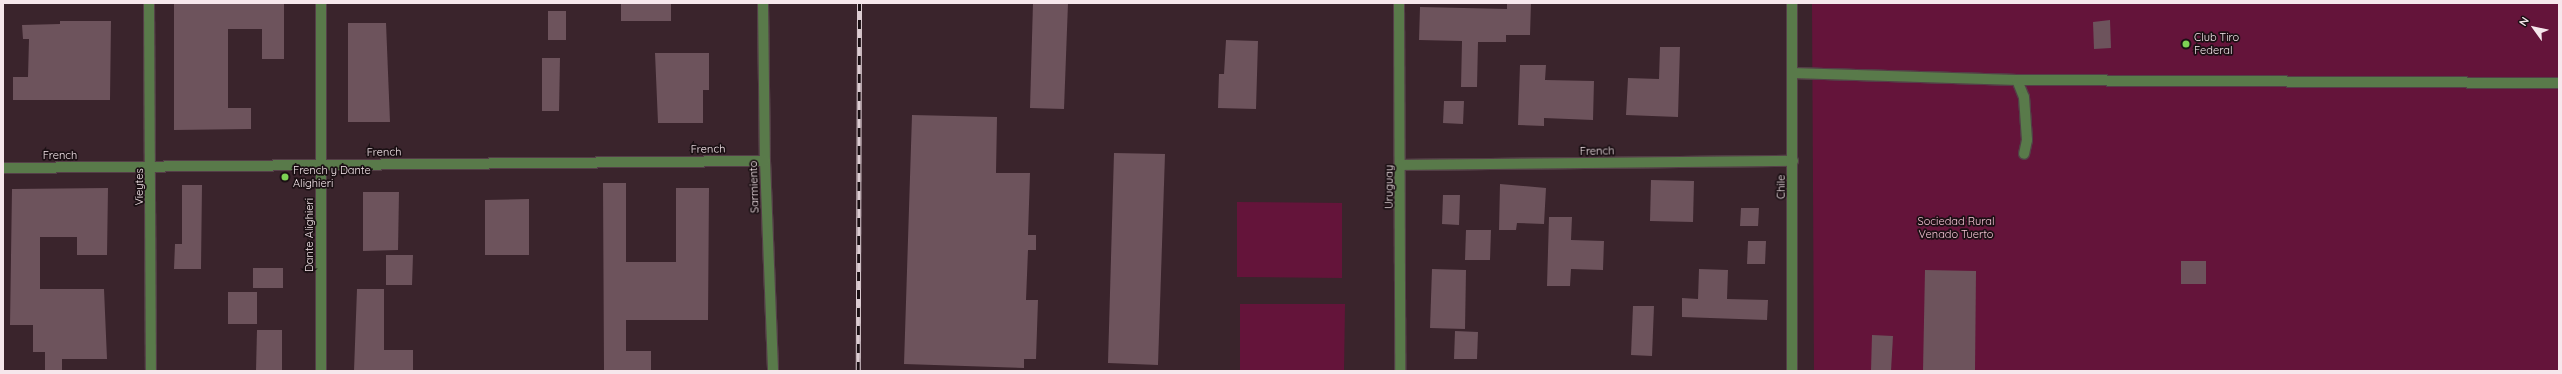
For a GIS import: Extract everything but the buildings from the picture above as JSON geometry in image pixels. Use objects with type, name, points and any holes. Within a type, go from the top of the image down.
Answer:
[{"type":"street","name":"Vieytes","points":[[149,3],[151,371]]},
{"type":"street","name":"Dante Alighieri","points":[[320,3],[321,371]]},
{"type":"street","name":"Sarmiento","points":[[764,3],[765,160],[773,371]]},
{"type":"street","name":"Uruguay","points":[[1399,3],[1401,166],[1400,371]]},
{"type":"street","name":"Chile","points":[[1792,3],[1792,371]]},
{"type":"street","points":[[1792,73],[2017,80],[2559,83]]},
{"type":"street","points":[[2017,80],[2024,98],[2027,140],[2024,154]]},
{"type":"street","name":"French","points":[[3,168],[765,160]]},
{"type":"street","name":"French","points":[[1401,166],[1793,161]]},
{"type":"green space","name":"Sociedad Rural Venado Tuerto","points":[[1812,3],[2559,3],[2559,371],[1814,371]]},
{"type":"green space","points":[[1237,202],[1342,203],[1342,278],[1237,277]]},
{"type":"green space","points":[[1240,304],[1345,304],[1344,371],[1240,371]]},
{"type":"railway","points":[[858,371],[859,3]]},
{"type":"place","name":"Club Tiro Federal","points":[[2186,44]]},
{"type":"place","name":"French y Dante Alighieri","points":[[285,177]]}]
